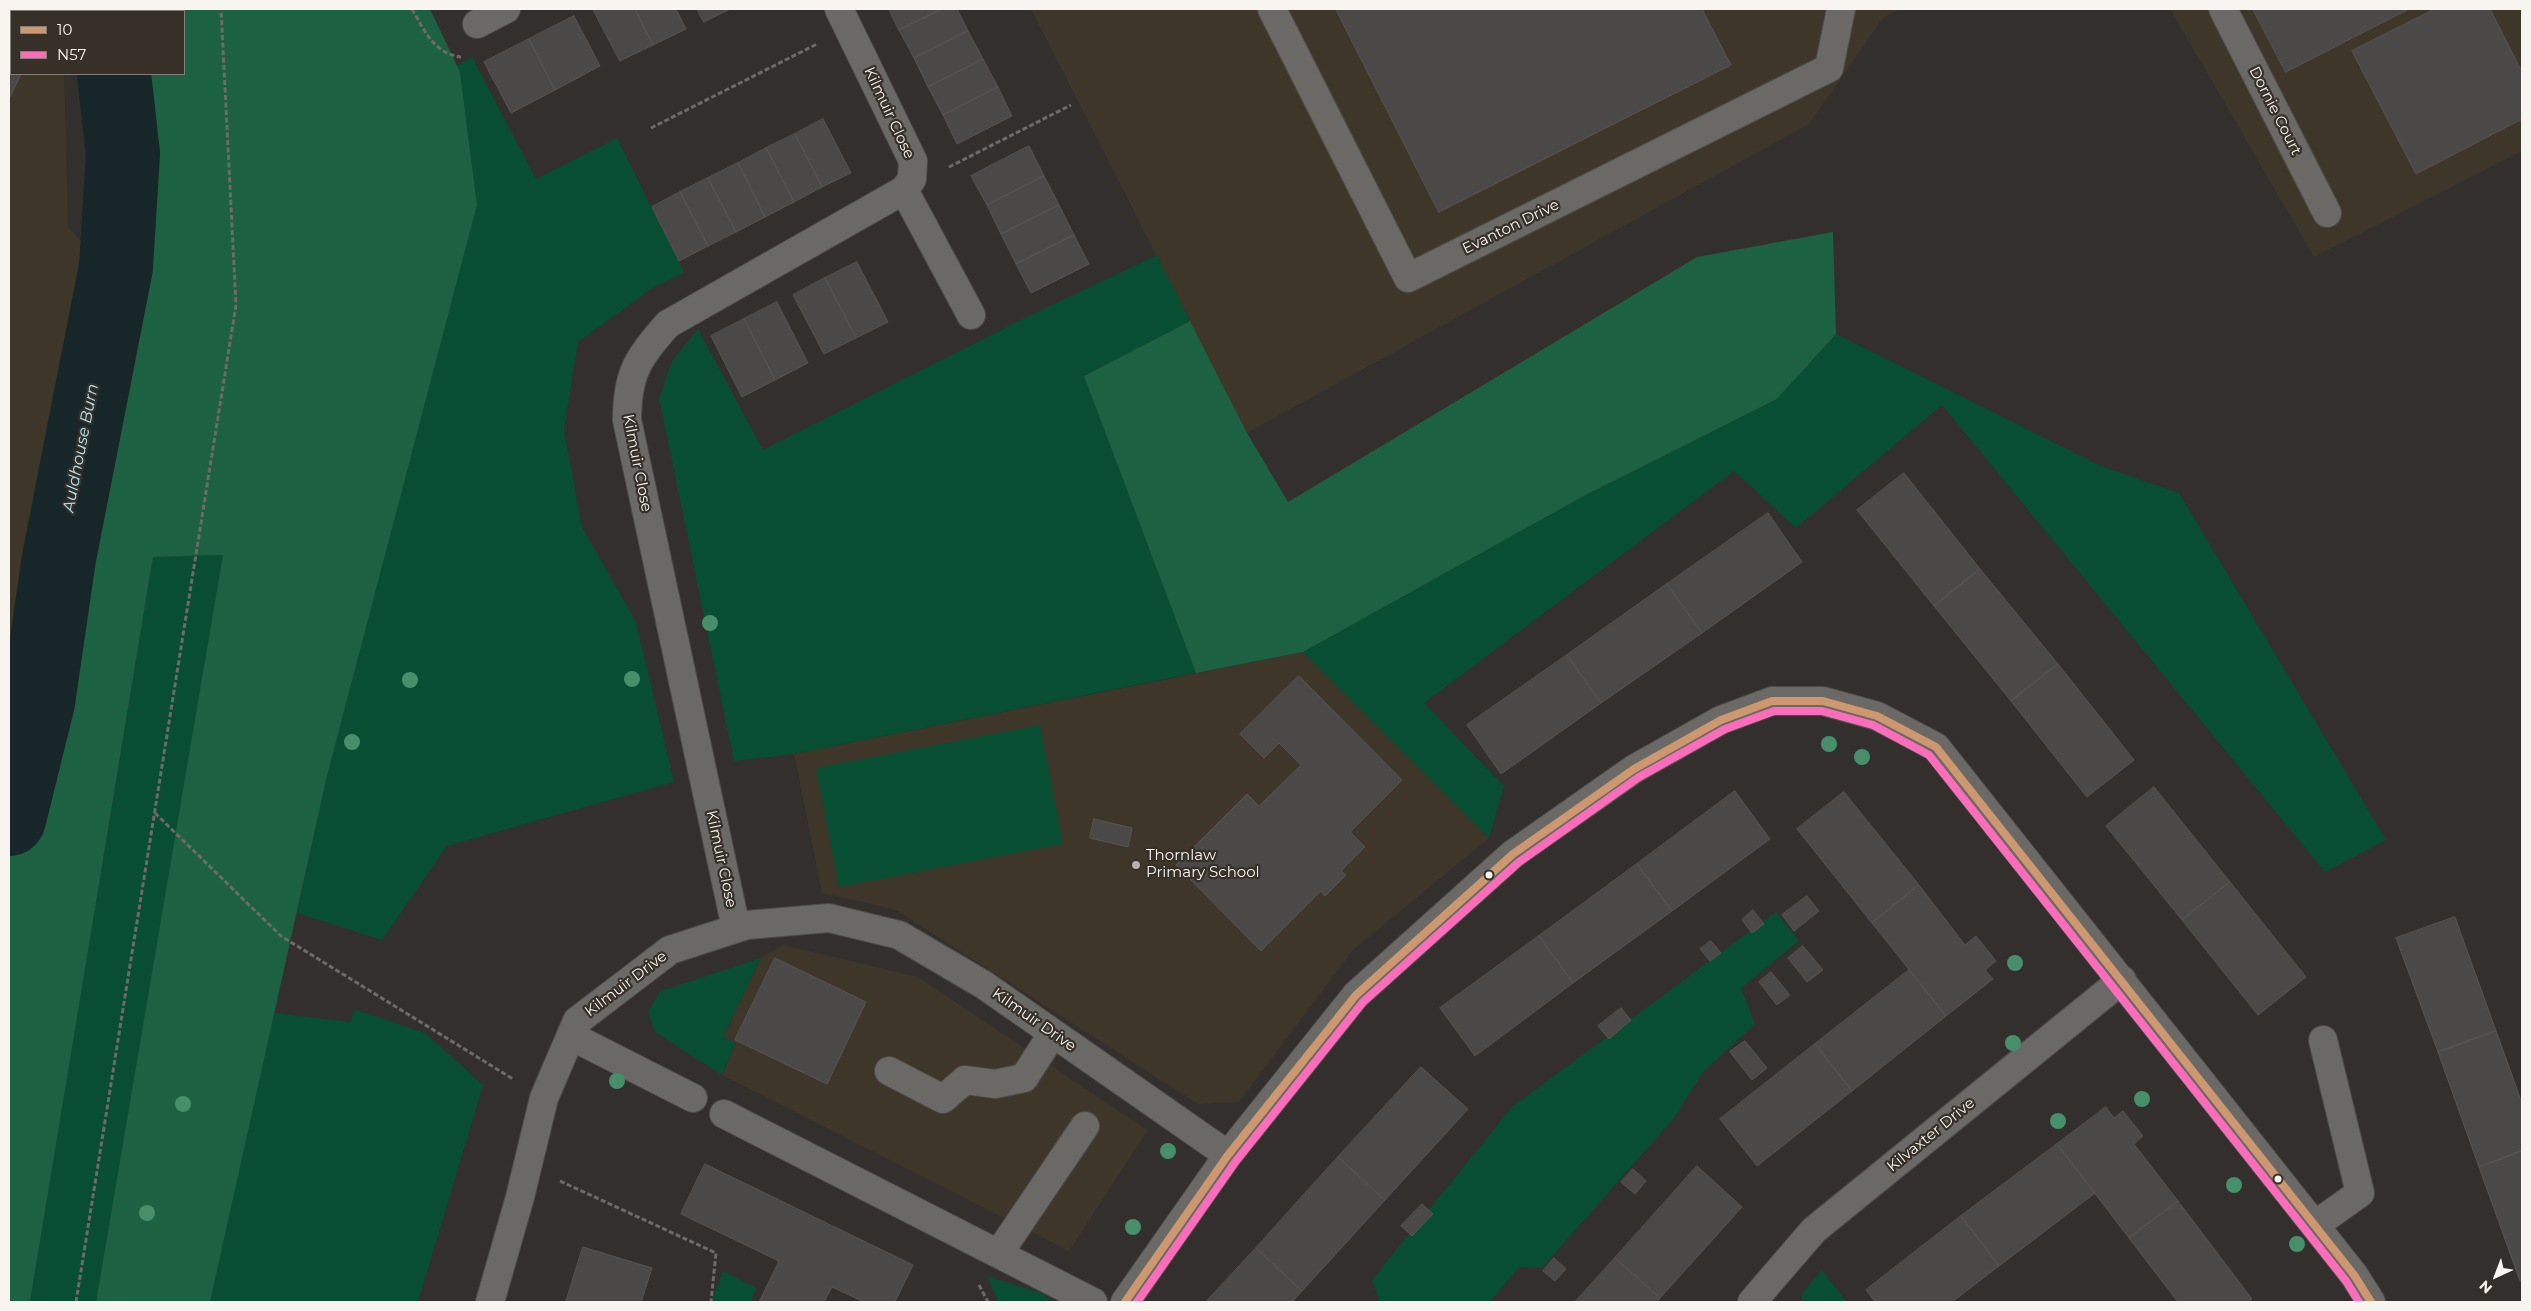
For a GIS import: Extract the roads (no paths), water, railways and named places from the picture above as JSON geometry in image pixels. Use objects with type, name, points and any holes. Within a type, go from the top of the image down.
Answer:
[{"type":"street","points":[[477,24],[506,9]]},
{"type":"street","name":"Evanton Drive","points":[[1272,9],[1408,278],[1829,68],[1841,9]]},
{"type":"street","name":"Dornie Court","points":[[2223,9],[2327,213]]},
{"type":"street","name":"Kilmuir Close","points":[[736,928],[627,420],[627,391],[644,351],[668,324],[909,182],[913,161],[844,18]]},
{"type":"street","points":[[909,182],[971,315]]},
{"type":"street","points":[[1125,1302],[1228,1155],[1356,995],[1513,854],[1634,769],[1721,720],[1772,701],[1823,701],[1877,716],[1936,747],[2315,1225],[2354,1275],[2371,1302]]},
{"type":"street","name":"Kilmuir Drive","points":[[490,1302],[544,1098],[577,1021],[670,950],[746,924],[829,918],[899,935],[984,985],[1228,1155]]},
{"type":"street","name":"Kilvaxter Drive","points":[[1752,1302],[1814,1230],[2122,980]]},
{"type":"street","points":[[889,1072],[943,1099],[965,1080],[995,1084],[1024,1078],[1053,1033]]},
{"type":"street","points":[[571,1036],[693,1098]]},
{"type":"street","points":[[2315,1225],[2360,1193],[2323,1040]]},
{"type":"street","points":[[724,1114],[1093,1302]]},
{"type":"street","points":[[999,1253],[1085,1126]]},
{"type":"waterway","name":"Auldhouse Burn","points":[[9,819],[38,702],[59,558],[116,267],[123,154],[114,75]]},
{"type":"place","name":"Thornlaw Primary School","points":[[1136,865]]}]
